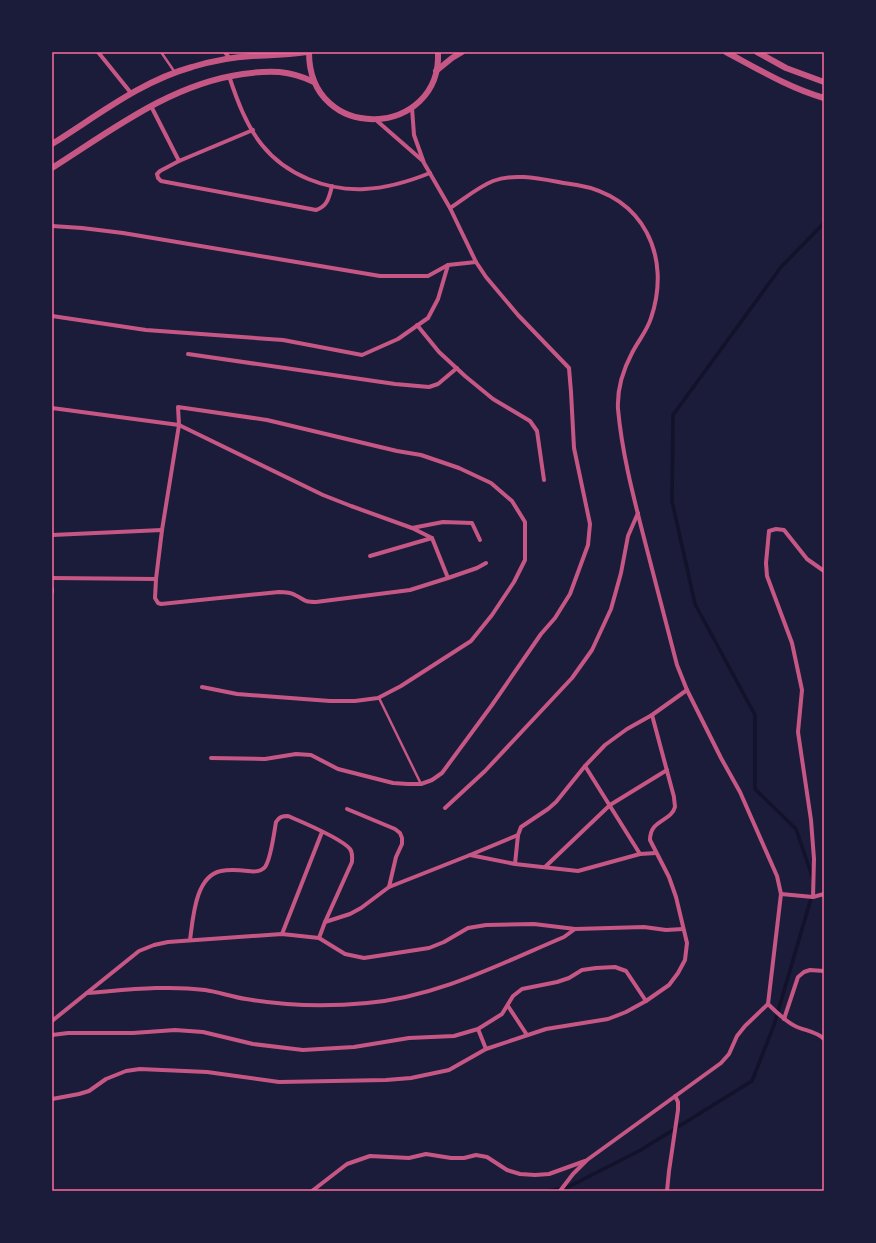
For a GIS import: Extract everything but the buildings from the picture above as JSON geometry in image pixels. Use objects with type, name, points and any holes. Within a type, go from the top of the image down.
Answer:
[{"type":"street","points":[[98,52],[131,93]]},
{"type":"street","points":[[225,52],[230,59]]},
{"type":"street","points":[[52,144],[131,93],[175,72],[230,59],[253,56],[287,55],[308,52],[314,82],[322,95],[333,106],[346,114],[361,119],[376,120],[395,116],[412,108],[428,91],[436,70],[438,52]]},
{"type":"street","points":[[436,70],[462,52]]},
{"type":"street","points":[[726,52],[796,89],[824,98]]},
{"type":"street","points":[[757,52],[786,68],[824,82]]},
{"type":"street","points":[[52,168],[151,106],[193,86],[229,76],[260,71],[282,71],[304,77],[314,82]]},
{"type":"street","points":[[229,76],[239,104],[253,130],[266,149],[282,165],[307,178],[332,186],[354,189],[383,187],[415,179],[430,173]]},
{"type":"street","points":[[151,106],[179,161]]},
{"type":"street","points":[[211,758],[265,759],[296,754],[311,755],[338,769],[394,783],[421,784],[432,780],[442,772],[492,705],[541,634],[555,618],[570,594],[588,545],[590,524],[574,448],[572,392],[569,368],[523,321],[486,277],[476,262],[450,208],[424,163],[414,135],[412,108]]},
{"type":"street","points":[[376,120],[424,163]]},
{"type":"street","points":[[253,130],[179,161],[160,171],[157,174],[158,178],[161,181],[316,210],[325,206],[332,186]]},
{"type":"street","points":[[450,208],[494,181],[509,177],[524,177],[583,186],[604,192],[625,205],[646,231],[654,250],[658,284],[657,296],[650,320],[632,352],[623,374],[618,406],[627,470],[677,666],[687,690],[740,792],[777,876],[781,894],[768,1004],[745,1026],[737,1036],[729,1054],[721,1063],[587,1160],[573,1174],[560,1191]]},
{"type":"street","points":[[52,226],[123,233],[380,276],[428,276],[448,265],[476,262]]},
{"type":"street","points":[[52,316],[146,330],[283,340],[362,355],[398,339],[428,318],[438,299],[448,265]]},
{"type":"street","points":[[417,325],[439,352],[456,368],[493,399],[530,421],[537,431],[544,480]]},
{"type":"street","points":[[188,354],[395,384],[429,387],[438,384],[456,368]]},
{"type":"street","points":[[52,408],[179,425],[323,495],[412,528],[432,538],[448,578]]},
{"type":"street","points":[[202,687],[237,694],[330,701],[355,701],[378,698],[401,686],[471,641],[492,615],[514,582],[525,560],[525,522],[512,501],[491,483],[459,468],[421,456],[268,420],[178,408],[179,425],[162,530],[156,579],[155,598],[158,603],[161,604],[279,592],[296,595],[307,602],[316,602],[410,590],[486,564]]},
{"type":"street","points":[[445,808],[485,771],[572,678],[592,650],[611,609],[621,573],[628,536],[638,512]]},
{"type":"street","points":[[412,528],[443,522],[472,523],[480,540]]},
{"type":"street","points":[[813,897],[814,859],[811,820],[798,732],[802,690],[792,643],[767,576],[766,563],[769,531],[776,529],[784,530],[807,559],[824,571]]},
{"type":"street","points":[[52,535],[162,530]]},
{"type":"street","points":[[370,556],[432,538]]},
{"type":"street","points":[[52,578],[156,579]]},
{"type":"street","points":[[515,864],[518,835],[522,827],[556,802],[585,766],[605,745],[626,729],[652,715],[687,690]]},
{"type":"street","points":[[52,1099],[67,1098],[79,1094],[113,1076],[126,1071],[140,1069],[213,1073],[279,1082],[386,1080],[411,1078],[448,1070],[486,1048],[546,1029],[608,1019],[646,1001],[669,985],[678,974],[686,960],[687,943],[676,897],[650,840],[650,834],[654,827],[670,814],[675,807],[674,797],[652,715]]},
{"type":"street","points":[[585,766],[640,854]]},
{"type":"street","points":[[545,867],[610,805],[667,770]]},
{"type":"street","points":[[347,809],[395,829],[400,833],[402,844],[396,857],[389,886]]},
{"type":"street","points":[[190,940],[196,903],[208,878],[220,871],[236,870],[259,872],[265,868],[268,862],[276,822],[278,818],[283,816],[288,816],[322,832],[347,846],[351,851],[352,862],[319,938]]},
{"type":"street","points":[[282,934],[322,832]]},
{"type":"street","points":[[325,922],[350,914],[362,908],[389,886],[518,835]]},
{"type":"street","points":[[470,855],[515,864],[578,871],[640,854],[656,853]]},
{"type":"street","points":[[781,894],[813,897],[824,894]]},
{"type":"street","points":[[52,1021],[139,951],[154,945],[190,940],[282,934],[319,938],[345,954],[364,958],[429,948],[444,942],[468,928],[486,925],[534,924],[575,929],[644,926],[666,930],[683,929]]},
{"type":"street","points":[[87,993],[180,988],[206,990],[246,999],[280,1004],[320,1006],[368,1003],[427,993],[450,985],[564,937],[575,929]]},
{"type":"street","points":[[52,1035],[68,1033],[133,1033],[175,1030],[203,1032],[253,1044],[303,1050],[354,1047],[409,1038],[454,1036],[478,1029],[502,1014],[513,996],[522,989],[557,982],[569,978],[582,970],[609,967],[615,967],[626,972],[646,1001]]},
{"type":"street","points":[[784,1019],[798,977],[804,972],[810,970],[824,971]]},
{"type":"street","points":[[768,1004],[784,1019],[796,1027],[820,1034],[824,1039]]},
{"type":"street","points":[[508,1006],[527,1035]]},
{"type":"street","points":[[478,1029],[486,1048]]},
{"type":"street","points":[[667,1191],[668,1171],[678,1110],[678,1102],[675,1096]]},
{"type":"street","points":[[312,1191],[347,1164],[370,1156],[409,1158],[426,1154],[451,1158],[464,1158],[476,1155],[487,1157],[507,1170],[520,1174],[535,1175],[549,1174],[587,1160]]},
{"type":"lane","points":[[161,52],[175,72]]},
{"type":"lane","points":[[378,698],[421,784]]},
{"type":"waterway","points":[[813,879],[796,829],[755,789],[755,715],[695,604],[672,501],[673,415],[781,267],[824,223]]},
{"type":"waterway","points":[[548,1191],[566,1188],[639,1151],[752,1081],[774,1025],[812,895]]}]
